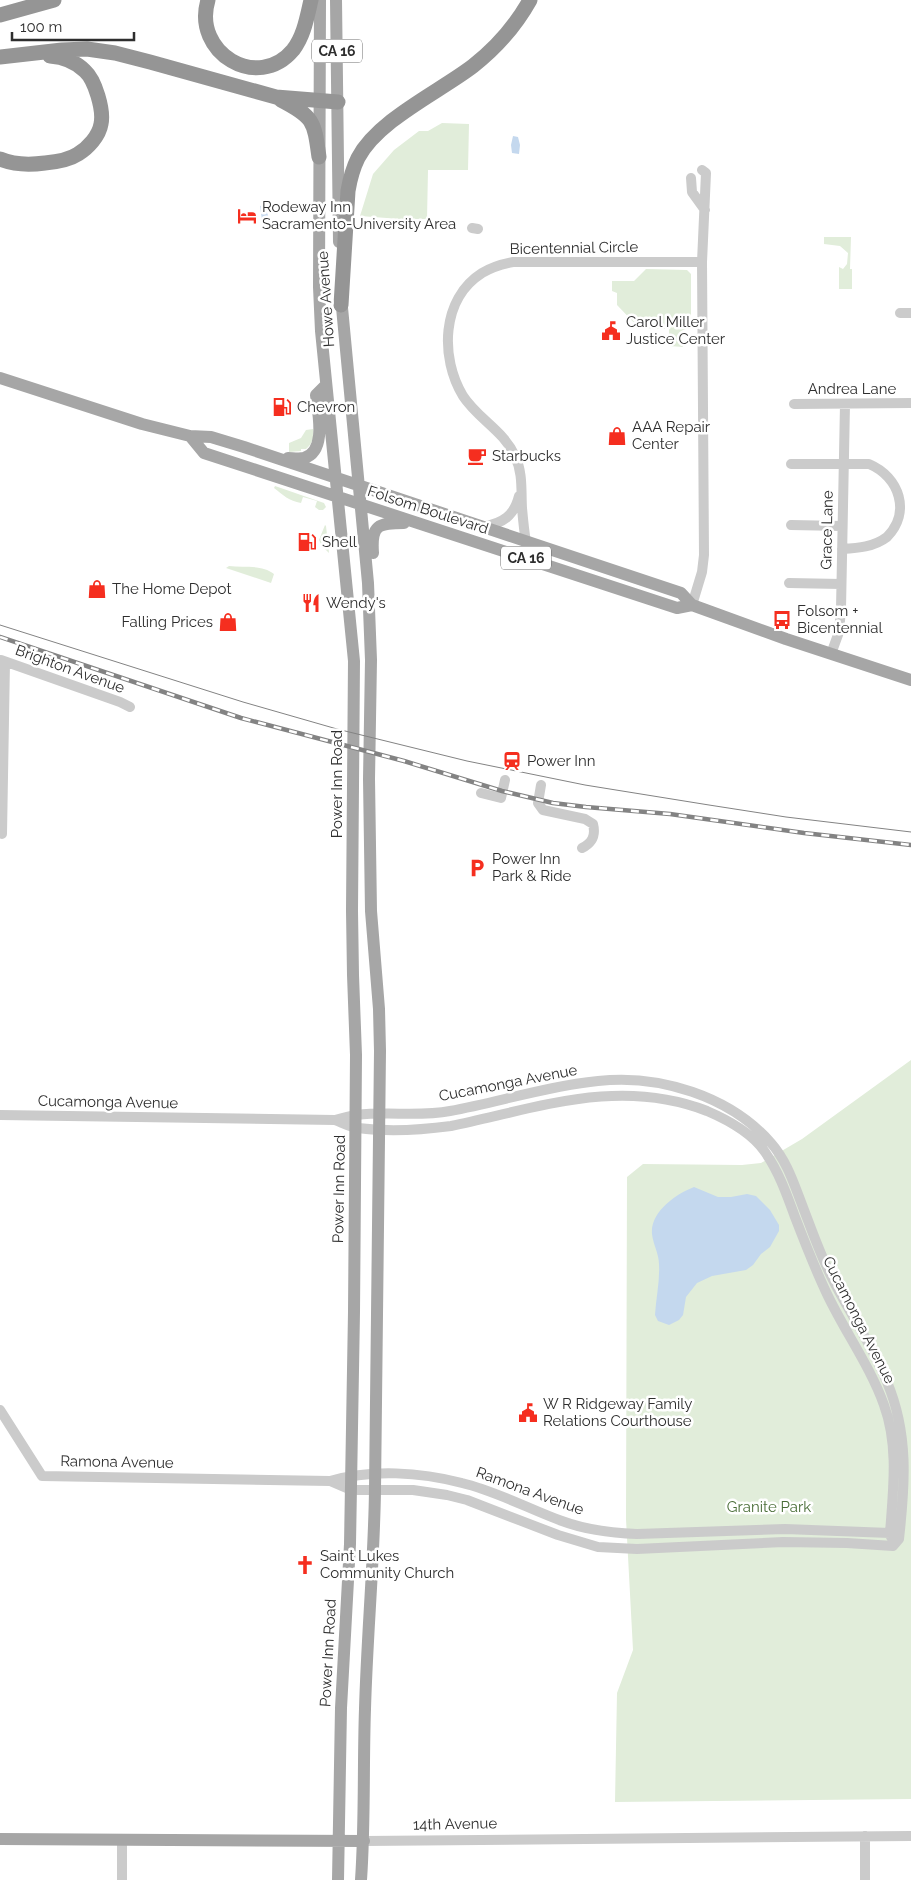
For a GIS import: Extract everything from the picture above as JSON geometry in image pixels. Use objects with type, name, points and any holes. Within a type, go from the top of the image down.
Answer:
[{"type":"highway","points":[[0,15],[54,0]]},
{"type":"highway","points":[[208,0],[206,23],[211,42],[223,56],[238,64],[261,67],[278,62],[293,49],[304,28],[311,0]]},
{"type":"highway","points":[[341,305],[348,190],[350,178],[358,158],[365,147],[384,127],[484,57],[512,27],[530,0]]},
{"type":"highway","points":[[9,55],[78,50],[115,54],[276,97],[338,102]]},
{"type":"highway","points":[[0,159],[9,163],[23,164],[60,162],[78,155],[92,142],[102,124],[96,87],[86,71],[65,58],[9,55]]},
{"type":"highway","points":[[276,97],[301,110],[310,119],[316,133],[319,157]]},
{"type":"main road","name":"Howe Avenue","points":[[320,0],[319,287],[326,385],[338,498]]},
{"type":"main road","name":"Howe Avenue","points":[[336,0],[338,236],[341,305],[361,505]]},
{"type":"main road","name":"Folsom Boulevard","points":[[0,378],[104,413],[190,436],[211,437],[274,457],[682,593],[692,605]]},
{"type":"main road","points":[[274,457],[304,458],[314,449],[320,438],[316,396],[326,385]]},
{"type":"main road","name":"Folsom Boulevard","points":[[190,436],[204,453],[677,608],[692,605],[911,680]]},
{"type":"main road","name":"Power Inn Road","points":[[338,498],[354,661],[352,911],[356,1055],[352,1475],[341,1708],[337,1842],[338,1880]]},
{"type":"main road","points":[[361,505],[368,583],[371,660],[369,779],[371,911],[379,1008],[380,1114],[376,1474],[365,1709],[364,1841],[361,1880]]},
{"type":"main road","points":[[368,583],[374,577],[372,538],[376,529],[384,523],[416,523]]},
{"type":"main road","name":"14th Avenue","points":[[0,1840],[364,1841]]},
{"type":"street","points":[[692,605],[702,572],[704,555],[702,262],[706,173],[702,170]]},
{"type":"street","points":[[705,210],[692,192],[691,181],[706,183]]},
{"type":"street","name":"Bicentennial Circle","points":[[526,542],[522,486],[518,462],[509,445],[475,411],[464,397],[450,364],[448,334],[452,315],[461,294],[470,283],[490,268],[513,262],[702,262]]},
{"type":"street","name":"Andrea Lane","points":[[794,404],[911,403]]},
{"type":"street","name":"Grace Lane","points":[[831,654],[839,632],[844,404]]},
{"type":"street","points":[[791,464],[862,464],[881,469],[899,487],[903,499],[903,509],[898,524],[888,536],[867,546],[842,549]]},
{"type":"street","points":[[483,527],[493,525],[511,515],[518,502],[522,486]]},
{"type":"street","points":[[791,525],[842,526]]},
{"type":"street","points":[[789,583],[841,584]]},
{"type":"street","points":[[2,834],[3,661]]},
{"type":"street","name":"Brighton Avenue","points":[[3,661],[120,702],[130,708]]},
{"type":"street","points":[[481,793],[501,798],[505,780]]},
{"type":"street","points":[[542,785],[538,803],[543,810],[585,819],[593,824],[593,840],[582,848]]},
{"type":"street","name":"Cucamonga Avenue","points":[[356,1121],[380,1114],[430,1114],[449,1111],[577,1084],[614,1079],[657,1083],[701,1095],[736,1113],[760,1130],[784,1161],[825,1264],[887,1382],[899,1425],[905,1467],[896,1543]]},
{"type":"street","name":"Cucamonga Avenue","points":[[0,1115],[336,1120],[356,1121],[379,1129],[416,1130],[451,1126],[581,1098],[607,1095],[638,1095],[671,1100],[715,1114],[744,1131],[764,1150],[775,1167],[814,1266],[870,1373],[885,1406],[894,1448],[894,1487],[890,1533],[896,1543]]},
{"type":"street","name":"Ramona Avenue","points":[[0,1410],[42,1476],[330,1480],[352,1475],[412,1474],[463,1483],[580,1527],[617,1533],[784,1529],[890,1533]]},
{"type":"street","name":"Ramona Avenue","points":[[330,1480],[351,1490],[413,1490],[467,1500],[558,1536],[598,1547],[637,1549],[783,1542],[896,1543]]},
{"type":"street","points":[[865,1836],[865,1880]]},
{"type":"street","name":"14th Avenue","points":[[364,1841],[911,1836]]},
{"type":"street","points":[[122,1840],[122,1880]]},
{"type":"green space","points":[[442,123],[469,124],[468,170],[428,170],[427,219],[360,216],[373,174],[394,150],[419,131],[428,131]]},
{"type":"green space","points":[[824,237],[851,237],[850,269],[852,269],[852,289],[839,289],[839,267],[843,269],[847,264],[848,253],[840,246],[824,244]]},
{"type":"green space","points":[[646,269],[687,270],[691,274],[691,327],[681,331],[683,347],[669,346],[669,329],[639,328],[617,305],[617,293],[612,291],[612,281],[634,281]]},
{"type":"green space","points":[[313,429],[312,440],[306,449],[289,452],[289,443],[301,438],[306,430]]},
{"type":"green space","points":[[275,486],[324,503],[326,507],[323,510],[319,510],[315,507],[317,501],[303,497],[301,503],[293,501],[274,488]]},
{"type":"green space","points":[[326,526],[329,553],[319,540]]},
{"type":"green space","points":[[229,566],[264,569],[274,574],[271,583],[226,568]]},
{"type":"green space","name":"Granite Park","points":[[911,1060],[911,1799],[615,1802],[617,1693],[633,1650],[626,1519],[627,1177],[643,1164],[742,1165],[761,1163],[802,1139]]},
{"type":"water","points":[[513,136],[518,137],[520,145],[519,154],[512,153]]},
{"type":"water","points":[[264,205],[269,218],[265,222],[262,220],[260,206]]},
{"type":"water","points":[[694,1187],[718,1197],[747,1194],[756,1196],[770,1210],[779,1225],[779,1231],[770,1247],[746,1270],[712,1276],[697,1283],[686,1297],[683,1315],[679,1320],[669,1325],[658,1321],[655,1315],[659,1264],[652,1226],[660,1211],[672,1199]]},
{"type":"tram line","points":[[0,625],[243,702],[337,729],[467,761],[585,785],[709,805],[786,817],[911,832]]},
{"type":"railway","points":[[0,637],[241,718],[404,761],[502,791],[553,803],[670,814],[804,833],[911,845]]},
{"type":"place","name":"Rodeway Inn Sacramento-University Area","points":[[247,216]]},
{"type":"place","name":"Carol Miller Justice Center","points":[[611,331]]},
{"type":"place","name":"Chevron","points":[[282,407]]},
{"type":"place","name":"AAA Repair Center","points":[[617,436]]},
{"type":"place","name":"Starbucks","points":[[477,456]]},
{"type":"place","name":"Shell","points":[[307,542]]},
{"type":"place","name":"The Home Depot","points":[[97,589]]},
{"type":"place","name":"Wendy's","points":[[311,603]]},
{"type":"place","name":"Folsom + Bicentennial","points":[[782,620]]},
{"type":"place","name":"Falling Prices","points":[[228,622]]},
{"type":"place","name":"Power Inn","points":[[512,761]]},
{"type":"place","name":"Power Inn Park & Ride","points":[[477,868]]},
{"type":"place","name":"W R Ridgeway Family Relations Courthouse","points":[[528,1413]]},
{"type":"place","name":"Saint Lukes Community Church","points":[[305,1565]]}]
